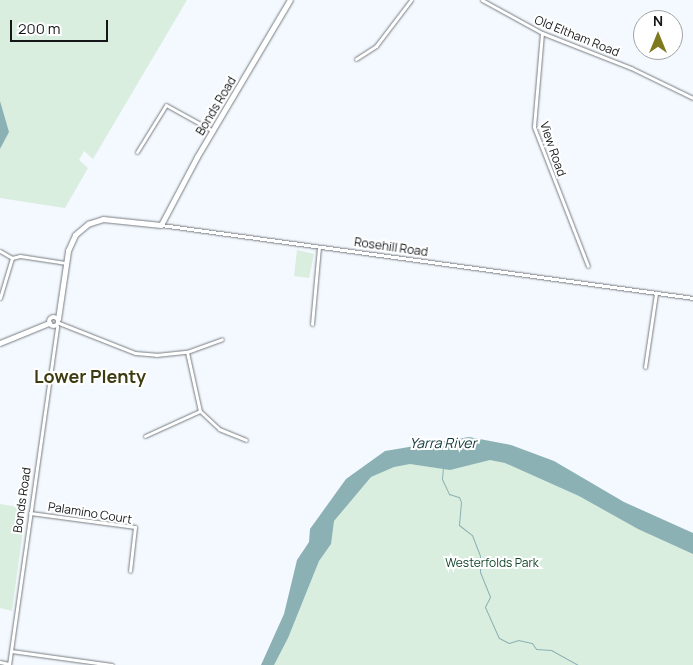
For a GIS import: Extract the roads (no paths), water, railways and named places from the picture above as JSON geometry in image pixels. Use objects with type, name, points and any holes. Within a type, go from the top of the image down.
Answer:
[{"type":"street","name":"Bonds Road","points":[[161,225],[213,131],[290,0]]},
{"type":"street","points":[[356,59],[376,46],[411,0]]},
{"type":"street","name":"Old Eltham Road","points":[[484,0],[542,33],[631,68],[693,98]]},
{"type":"street","name":"View Road","points":[[542,33],[534,127],[588,266]]},
{"type":"street","points":[[138,152],[166,105],[213,131]]},
{"type":"street","name":"Rosehill Road","points":[[88,224],[108,219],[161,225],[693,298]]},
{"type":"street","name":"Bonds Road","points":[[9,664],[55,337],[55,323],[72,240],[88,224]]},
{"type":"street","points":[[312,324],[319,247]]},
{"type":"street","points":[[0,251],[12,258],[20,256],[66,263]]},
{"type":"street","points":[[0,298],[12,258]]},
{"type":"street","points":[[645,367],[656,293]]},
{"type":"street","points":[[0,343],[55,323],[135,353],[156,355],[187,352],[222,339]]},
{"type":"street","points":[[187,352],[200,412],[219,429],[246,440]]},
{"type":"street","points":[[145,436],[200,412]]},
{"type":"street","name":"Palamino Court","points":[[30,513],[135,527],[130,571]]},
{"type":"street","points":[[11,651],[112,665]]},
{"type":"street","points":[[0,662],[9,664]]},
{"type":"water","points":[[0,101],[9,132],[0,149]]},
{"type":"water","name":"Yarra River","points":[[469,437],[511,445],[554,461],[624,502],[693,533],[693,554],[638,529],[579,496],[505,463],[490,460],[450,470],[410,464],[394,467],[371,477],[334,521],[331,544],[319,561],[288,638],[274,665],[261,665],[284,614],[297,560],[309,542],[310,529],[346,479],[385,451]]},
{"type":"waterway","points":[[443,467],[442,479],[449,494],[459,497],[461,502],[459,525],[472,535],[480,556],[480,572],[490,597],[485,607],[499,638],[509,643],[518,640],[532,643],[536,649],[551,650],[578,665]]},
{"type":"district","name":"Lower Plenty","points":[[90,376]]},
{"type":"park label","name":"Westerfolds Park","points":[[492,563]]}]
